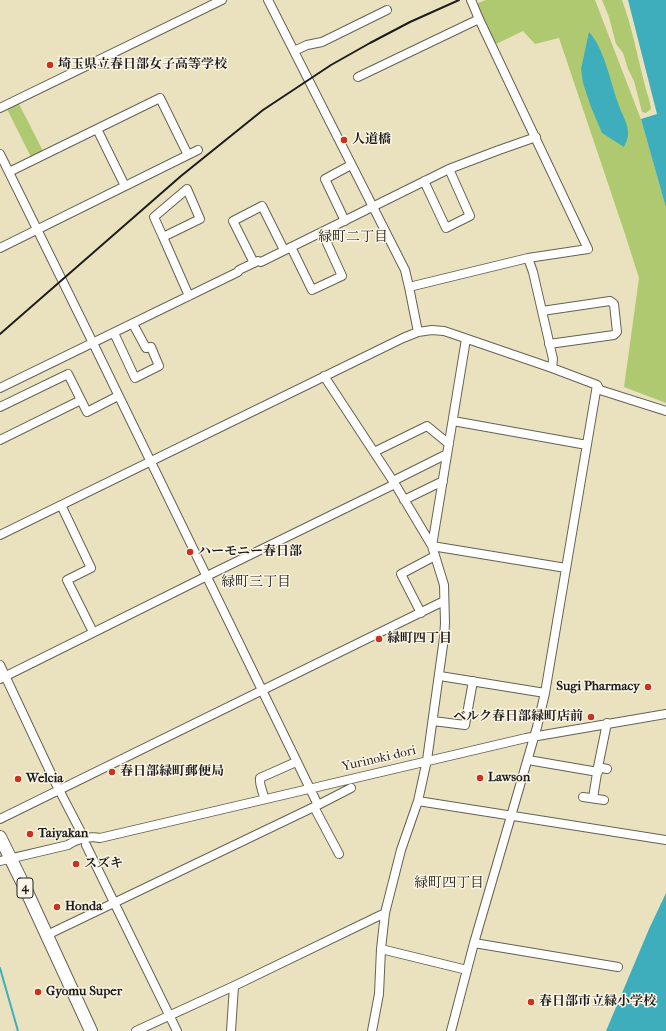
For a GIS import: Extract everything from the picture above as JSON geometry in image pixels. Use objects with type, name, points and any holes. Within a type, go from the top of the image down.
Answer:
[{"type":"highway","name":"4","points":[[0,836],[6,860],[47,935],[91,1031]]},
{"type":"street","points":[[0,108],[222,0]]},
{"type":"street","points":[[268,0],[405,270],[418,332]]},
{"type":"street","points":[[409,286],[528,258],[588,249],[471,0]]},
{"type":"street","points":[[294,51],[307,45],[322,42],[387,10]]},
{"type":"street","points":[[358,77],[479,19]]},
{"type":"street","points":[[9,172],[160,98],[188,155]]},
{"type":"street","points":[[97,129],[125,186]]},
{"type":"street","points":[[0,388],[449,169],[536,137]]},
{"type":"street","points":[[0,248],[198,150]]},
{"type":"street","points":[[0,154],[207,576],[308,788],[313,794],[316,806],[338,854]]},
{"type":"street","points":[[345,220],[325,179],[351,165]]},
{"type":"street","points":[[424,181],[446,228],[470,216],[449,169]]},
{"type":"street","points":[[162,237],[200,218],[186,190],[154,217],[162,237],[189,296]]},
{"type":"street","points":[[254,264],[233,221],[262,206],[312,290],[342,276],[322,232]]},
{"type":"street","points":[[528,258],[533,272],[553,359],[552,368]]},
{"type":"street","points":[[542,311],[610,301],[614,304],[617,332],[614,335],[549,344]]},
{"type":"street","points":[[114,333],[135,378],[159,366],[151,347],[146,348],[133,324]]},
{"type":"street","points":[[0,535],[324,376],[418,332],[432,330],[444,331],[466,338],[597,385],[600,390],[666,411]]},
{"type":"street","points":[[432,546],[466,338]]},
{"type":"street","points":[[0,407],[68,374],[87,412],[118,396]]},
{"type":"street","points":[[324,376],[394,483],[432,546],[444,585],[445,631],[428,760],[418,802],[401,850],[385,913],[381,949],[379,994],[372,1031]]},
{"type":"street","points":[[451,1031],[474,943],[528,760],[545,693],[597,385]]},
{"type":"street","points":[[0,440],[81,400]]},
{"type":"street","points":[[453,421],[586,445]]},
{"type":"street","points":[[374,452],[427,426],[449,444]]},
{"type":"street","points":[[3,678],[92,632],[394,483],[447,454]]},
{"type":"street","points":[[404,500],[443,481]]},
{"type":"street","points":[[61,505],[91,568],[67,580],[92,632]]},
{"type":"street","points":[[432,546],[566,568]]},
{"type":"street","points":[[421,613],[401,574],[435,556]]},
{"type":"street","points":[[0,819],[262,692],[444,601]]},
{"type":"street","points":[[0,666],[3,678],[82,834],[84,842],[113,903],[177,1031]]},
{"type":"street","points":[[440,676],[545,693]]},
{"type":"street","points":[[433,721],[465,725],[473,681]]},
{"type":"street","name":"Yurinoki-dori","points":[[6,860],[68,845],[76,847],[84,842],[95,842],[100,838],[264,798],[534,736],[666,714]]},
{"type":"street","points":[[593,798],[606,723]]},
{"type":"street","points":[[528,760],[598,770],[607,769]]},
{"type":"street","points":[[264,798],[263,791],[259,784],[260,778],[296,762]]},
{"type":"street","points":[[47,935],[316,806],[350,788]]},
{"type":"street","points":[[583,796],[604,800]]},
{"type":"street","points":[[418,802],[511,815],[666,840]]},
{"type":"street","points":[[136,1031],[234,986],[385,913]]},
{"type":"street","points":[[474,943],[618,967]]},
{"type":"street","points":[[381,949],[467,970]]},
{"type":"street","points":[[231,1031],[234,986]]},
{"type":"green space","points":[[486,0],[595,0],[642,122],[666,208],[666,403],[624,387],[639,278],[559,38],[535,44],[523,31],[492,46],[473,5]]},
{"type":"green space","points":[[602,0],[622,0],[626,10],[651,109],[646,113],[642,112],[634,81],[623,53],[616,44],[609,17]]},
{"type":"green space","points":[[19,104],[43,151],[31,157],[7,109]]},
{"type":"water","points":[[628,0],[666,0],[666,208],[641,119],[657,114]]},
{"type":"water","points":[[589,32],[595,39],[603,57],[626,123],[628,137],[624,147],[602,133],[583,83],[581,69]]},
{"type":"water","points":[[666,893],[666,1031],[606,1031],[649,929]]},
{"type":"waterway","points":[[0,968],[18,1031]]},
{"type":"railway","points":[[0,334],[181,176],[263,110],[331,65],[370,43],[410,22],[459,0]]},
{"type":"place","name":"埼玉県立春日部女子高等学校","points":[[50,65]]},
{"type":"place","name":"人道橋","points":[[344,140]]},
{"type":"place","name":"ハーモニー春日部","points":[[190,552]]},
{"type":"place","name":"緑町四丁目","points":[[379,639]]},
{"type":"place","name":"Sugi Pharmacy","points":[[648,687]]},
{"type":"place","name":"ベルク春日部緑町店前","points":[[591,717]]},
{"type":"place","name":"春日部緑町郵便局","points":[[112,772]]},
{"type":"place","name":"Lawson","points":[[480,778]]},
{"type":"place","name":"Welcia","points":[[18,779]]},
{"type":"place","name":"Taiyakan","points":[[30,834]]},
{"type":"place","name":"スズキ","points":[[76,864]]},
{"type":"place","name":"Honda","points":[[57,907]]},
{"type":"place","name":"Gyomu Super","points":[[38,992]]},
{"type":"place","name":"春日部市立緑小学校","points":[[531,1002]]},
{"type":"district","name":"緑町二丁目","points":[[353,238]]},
{"type":"district","name":"緑町三丁目","points":[[256,583]]},
{"type":"district","name":"緑町四丁目","points":[[449,884]]}]
